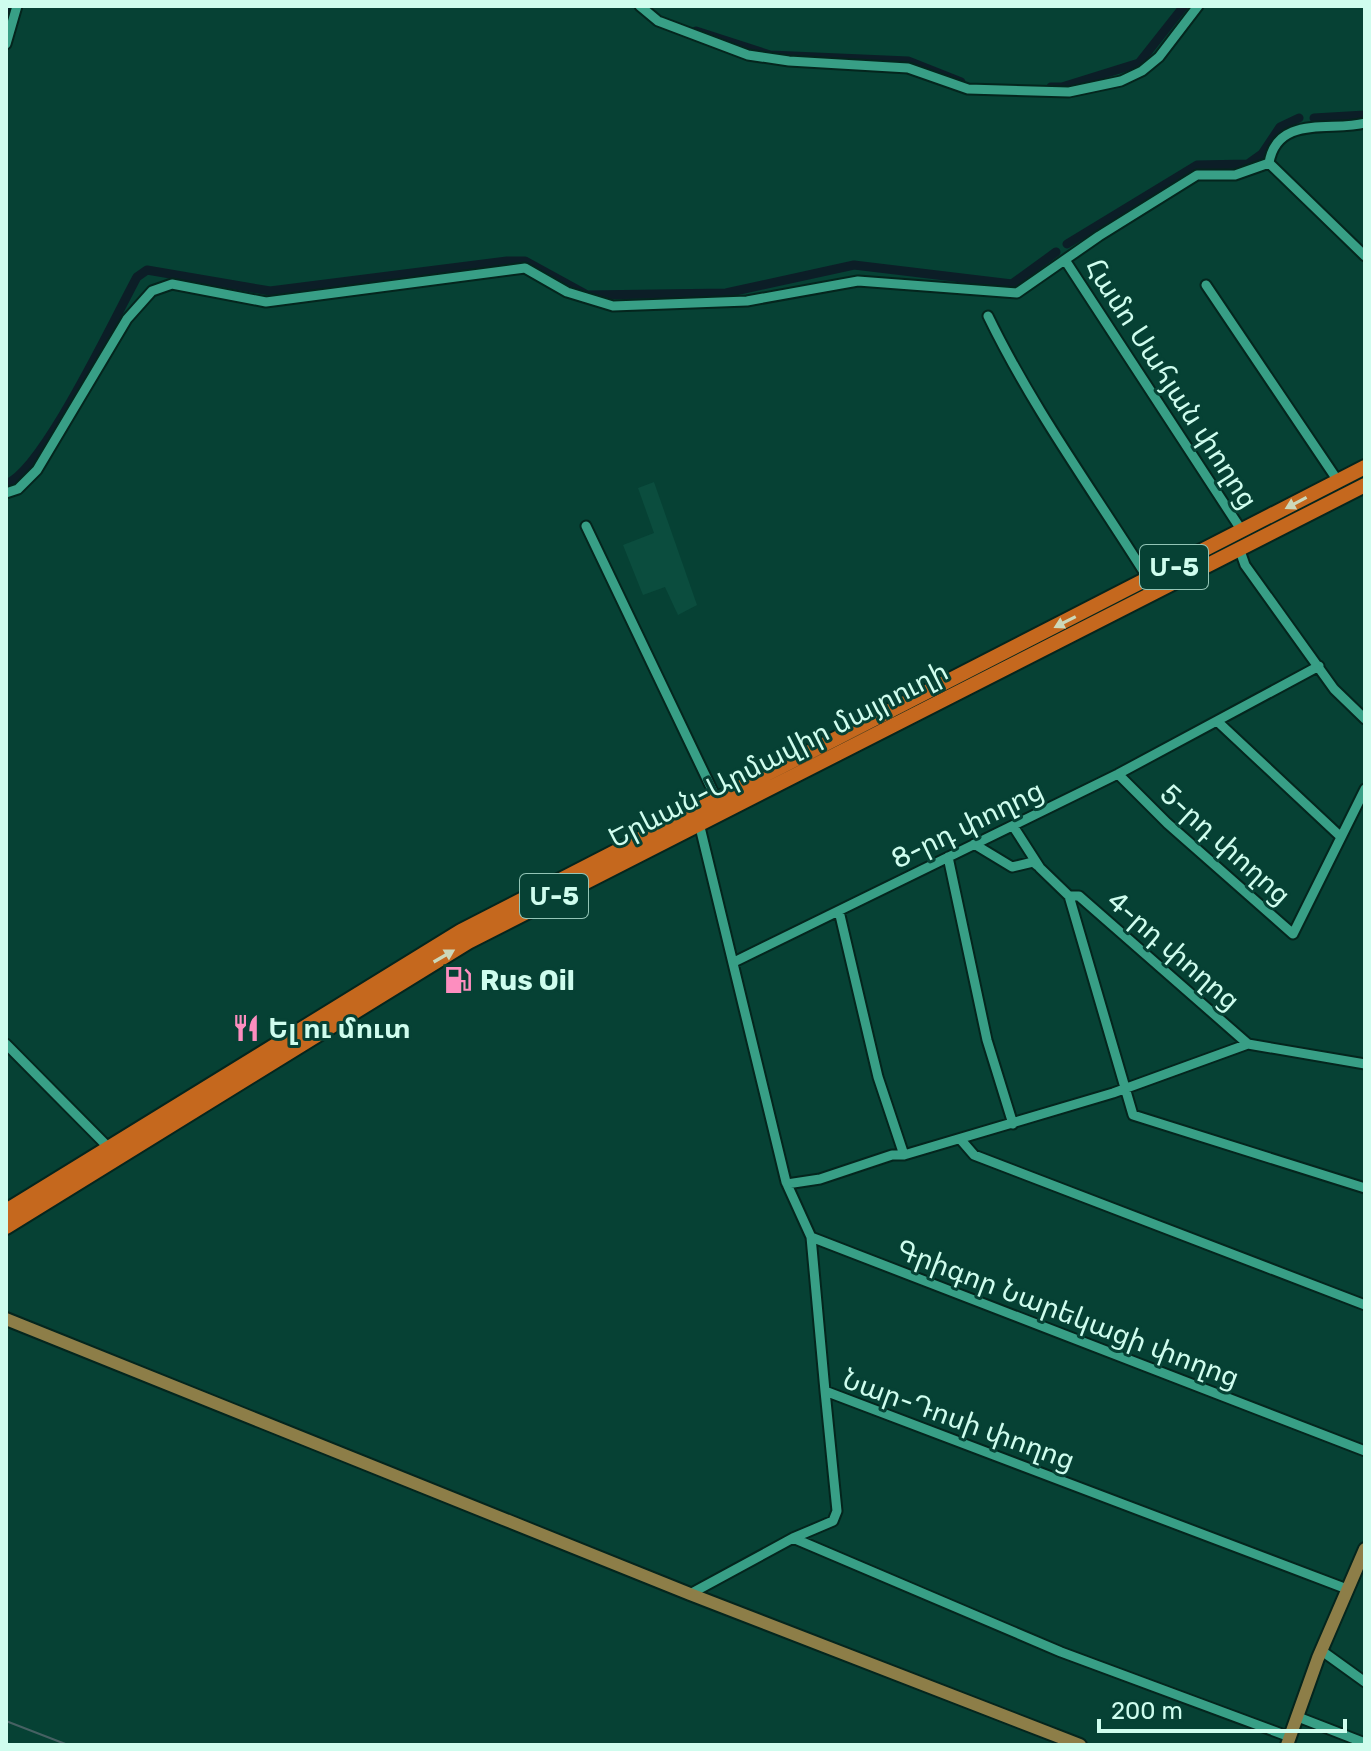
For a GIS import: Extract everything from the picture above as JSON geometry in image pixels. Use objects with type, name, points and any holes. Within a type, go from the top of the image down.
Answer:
[{"type":"highway","name":"Մ-5","points":[[984,671],[1365,467]]},
{"type":"highway","name":"Մ-5","points":[[984,671],[1365,485]]},
{"type":"highway","name":"Երևան-Արմավիր մայրուղի","points":[[137,1138],[461,931],[717,800],[984,671]]},
{"type":"highway","name":"Երևան-Արմավիր մայրուղի","points":[[165,1120],[468,942],[984,671]]},
{"type":"highway","name":"Մ-5","points":[[6,1211],[109,1148],[137,1138]]},
{"type":"highway","name":"Մ-5","points":[[6,1227],[137,1138]]},
{"type":"main road","points":[[6,1319],[690,1594],[1080,1745]]},
{"type":"main road","points":[[1289,1741],[1322,1651],[1365,1549]]},
{"type":"street","points":[[6,44],[17,6]]},
{"type":"street","points":[[640,6],[658,21],[748,55],[789,61],[908,68],[968,89],[1069,92],[1121,81],[1142,71],[1159,57],[1198,6]]},
{"type":"street","points":[[1269,163],[1270,152],[1278,143],[1302,126],[1365,123]]},
{"type":"street","points":[[1269,163],[1365,256]]},
{"type":"street","points":[[6,493],[18,489],[37,470],[127,319],[152,291],[172,284],[266,302],[525,268],[567,292],[613,306],[747,301],[858,281],[1017,293],[1197,175],[1235,175],[1269,163]]},
{"type":"street","name":"Համո Սահյան փողոց","points":[[1065,260],[1242,531]]},
{"type":"street","points":[[1206,285],[1338,481]]},
{"type":"street","points":[[988,316],[1043,421],[1080,469],[1149,580]]},
{"type":"street","points":[[586,526],[717,800]]},
{"type":"street","points":[[1239,548],[1245,565],[1334,689],[1365,719]]},
{"type":"street","name":"8-րդ փողոց","points":[[734,962],[1118,774],[1319,666]]},
{"type":"street","points":[[1217,721],[1341,837]]},
{"type":"street","name":"5-րդ փողոց","points":[[1118,774],[1167,823],[1293,934],[1365,789]]},
{"type":"street","points":[[699,823],[787,1183],[811,1237],[825,1391]]},
{"type":"street","name":"4-րդ փողոց","points":[[1013,826],[1040,868],[1069,896],[1079,896],[1248,1044]]},
{"type":"street","points":[[974,844],[987,849],[1003,864],[1012,867],[1033,862],[1040,868]]},
{"type":"street","points":[[948,857],[987,1040],[1013,1124]]},
{"type":"street","points":[[1069,896],[1133,1115],[1365,1188]]},
{"type":"street","points":[[839,911],[878,1077],[904,1155]]},
{"type":"street","points":[[6,1044],[109,1148]]},
{"type":"street","points":[[787,1183],[820,1179],[892,1155],[904,1155],[961,1140],[1248,1044],[1365,1064]]},
{"type":"street","points":[[961,1140],[974,1155],[1365,1305]]},
{"type":"street","name":"Գրիգոր Նարեկացի փողոց","points":[[811,1237],[1365,1451]]},
{"type":"street","name":"Նար-Դոսի փողոց","points":[[690,1594],[793,1538],[833,1521],[837,1511],[825,1391],[1347,1589]]},
{"type":"street","points":[[793,1538],[1061,1652],[1289,1741]]},
{"type":"street","points":[[1322,1651],[1365,1682]]},
{"type":"street","points":[[1298,1717],[1365,1744]]},
{"type":"shaded area","points":[[654,482],[697,605],[678,615],[665,587],[643,595],[623,545],[654,533],[638,488]]},
{"type":"waterway","points":[[6,25],[11,6]]},
{"type":"waterway","points":[[1051,87],[1062,87],[1139,63],[1184,6]]},
{"type":"waterway","points":[[696,31],[770,55],[908,61],[961,82]]},
{"type":"waterway","points":[[1314,118],[1365,115]]},
{"type":"waterway","points":[[1067,244],[1197,165],[1248,164],[1262,154],[1280,127],[1299,118]]},
{"type":"waterway","points":[[6,484],[21,473],[39,452],[77,391],[137,277],[147,270],[270,291],[525,261],[587,295],[726,293],[854,265],[1012,284],[1056,252]]},
{"type":"waterway","points":[[6,1721],[68,1745]]},
{"type":"place","name":"Rus Oil","points":[[458,980]]},
{"type":"place","name":"Ել ու մուտ","points":[[246,1028]]}]
